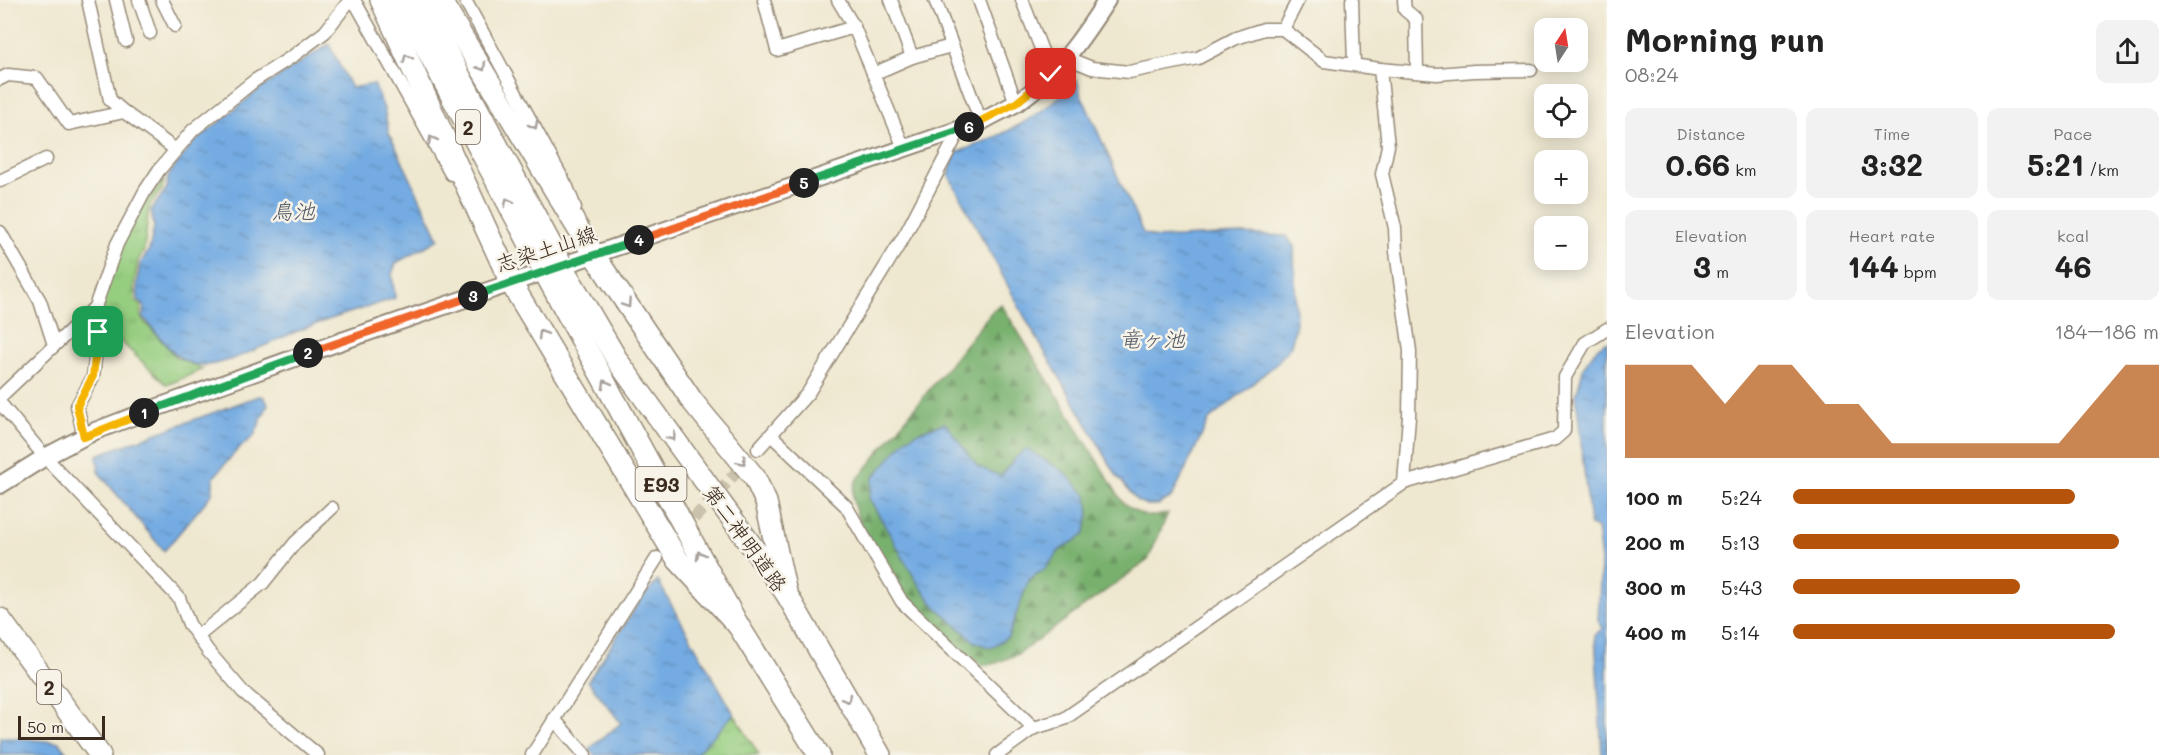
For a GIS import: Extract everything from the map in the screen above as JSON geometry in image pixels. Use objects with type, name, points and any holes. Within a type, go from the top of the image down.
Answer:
[{"type":"highway","points":[[381,0],[511,283],[678,560],[738,625]]},
{"type":"highway","name":"2","points":[[400,0],[554,269]]},
{"type":"highway","name":"2","points":[[418,0],[554,269]]},
{"type":"highway","points":[[440,0],[594,255],[693,402],[755,478],[766,502],[786,593]]},
{"type":"highway","name":"第二神明道路","points":[[554,269],[619,363],[786,593],[880,755]]},
{"type":"highway","name":"第二神明道路","points":[[554,269],[738,625],[819,755]]},
{"type":"highway","name":"2","points":[[0,619],[100,755]]},
{"type":"main road","name":"志染土山線","points":[[0,485],[45,457],[84,437],[150,410],[310,352],[981,122],[1016,103],[1051,74],[1067,58],[1107,0]]},
{"type":"street","points":[[88,0],[110,100],[176,150]]},
{"type":"street","points":[[116,0],[126,41]]},
{"type":"street","points":[[139,0],[150,33]]},
{"type":"street","points":[[162,0],[175,26]]},
{"type":"street","points":[[84,437],[77,406],[93,376],[98,332],[95,307],[117,244],[144,191],[193,130],[254,81],[325,32],[352,0],[511,283]]},
{"type":"street","points":[[465,0],[567,188],[594,255]]},
{"type":"street","points":[[764,0],[777,50],[854,27]]},
{"type":"street","points":[[838,0],[854,27],[904,148]]},
{"type":"street","points":[[891,0],[912,57]]},
{"type":"street","points":[[935,0],[981,122]]},
{"type":"street","points":[[979,0],[1016,103]]},
{"type":"street","points":[[1022,0],[1051,74]]},
{"type":"street","points":[[1283,29],[1298,0]]},
{"type":"street","points":[[1352,0],[1354,64]]},
{"type":"street","points":[[1404,0],[1405,10],[1416,19],[1417,72]]},
{"type":"street","points":[[1067,58],[1092,68],[1130,72],[1198,58],[1236,38],[1264,29],[1283,29],[1324,60],[1380,69],[1437,74],[1532,70]]},
{"type":"street","points":[[873,74],[912,57],[951,46]]},
{"type":"street","points":[[1380,69],[1388,146],[1382,174],[1395,228],[1396,252],[1410,351],[1409,417],[1404,483]]},
{"type":"street","points":[[0,79],[8,75],[37,78],[69,124],[124,112]]},
{"type":"street","points":[[758,449],[808,393],[906,233],[959,131]]},
{"type":"street","points":[[0,181],[46,159]]},
{"type":"street","points":[[0,232],[40,301],[54,345]]},
{"type":"street","points":[[0,397],[95,307]]},
{"type":"street","points":[[997,755],[1035,728],[1064,719],[1404,483],[1555,439],[1564,430],[1565,377],[1585,343],[1607,329]]},
{"type":"street","points":[[0,403],[45,457],[179,598],[189,624],[208,651],[243,692],[318,755]]},
{"type":"street","points":[[771,435],[846,506],[902,603],[1035,728]]},
{"type":"street","points":[[198,636],[263,582],[295,543],[332,508]]},
{"type":"street","points":[[532,755],[657,558]]},
{"type":"street","points":[[554,719],[585,755]]},
{"type":"green space","points":[[164,179],[162,189],[149,206],[144,250],[138,261],[134,286],[135,301],[141,305],[141,318],[176,357],[203,369],[167,385],[102,324],[98,308],[120,245],[135,216]]},
{"type":"green space","points":[[1001,304],[1123,503],[1144,515],[1155,516],[1168,513],[1148,560],[1018,654],[982,666],[934,626],[900,590],[862,526],[853,499],[853,490],[856,481],[993,310]]},
{"type":"green space","points":[[734,714],[759,755],[695,755]]},
{"type":"water","name":"鳥池","points":[[329,44],[351,88],[374,84],[384,109],[389,133],[439,239],[396,263],[392,274],[395,298],[310,326],[231,359],[204,365],[185,361],[165,344],[143,317],[144,307],[138,300],[140,264],[149,250],[154,227],[151,210],[167,188],[168,176],[192,144],[261,88]]},
{"type":"water","name":"竜ヶ池","points":[[1077,80],[1080,92],[1143,233],[1156,238],[1241,234],[1286,236],[1294,246],[1296,323],[1291,346],[1276,364],[1209,420],[1172,497],[1158,505],[1147,505],[1137,501],[1117,476],[1029,325],[949,176],[956,153],[1006,132],[1036,115]]},
{"type":"water","points":[[1607,341],[1607,755],[1602,755],[1595,635],[1603,628],[1598,620],[1601,561],[1597,528],[1590,525],[1576,395],[1584,366],[1597,348]]},
{"type":"water","points":[[259,396],[264,397],[268,404],[254,436],[237,450],[214,477],[212,494],[164,551],[99,473],[97,455]]},
{"type":"water","points":[[945,423],[978,467],[1001,476],[1016,457],[1027,449],[1063,471],[1087,496],[1089,515],[1084,535],[1061,549],[1045,569],[1029,579],[1008,637],[991,648],[975,642],[934,605],[917,582],[869,498],[873,478],[906,439],[918,432]]},
{"type":"water","points":[[658,581],[734,714],[695,755],[594,755],[589,749],[621,723],[588,681],[643,596]]},
{"type":"water","points":[[0,737],[59,742],[69,755],[0,755]]},
{"type":"tunnel","points":[[657,558],[758,449]]},
{"type":"route","points":[[98,332],[93,376],[77,406],[84,437],[150,410],[342,341],[959,131],[1016,103],[1051,74]]}]
